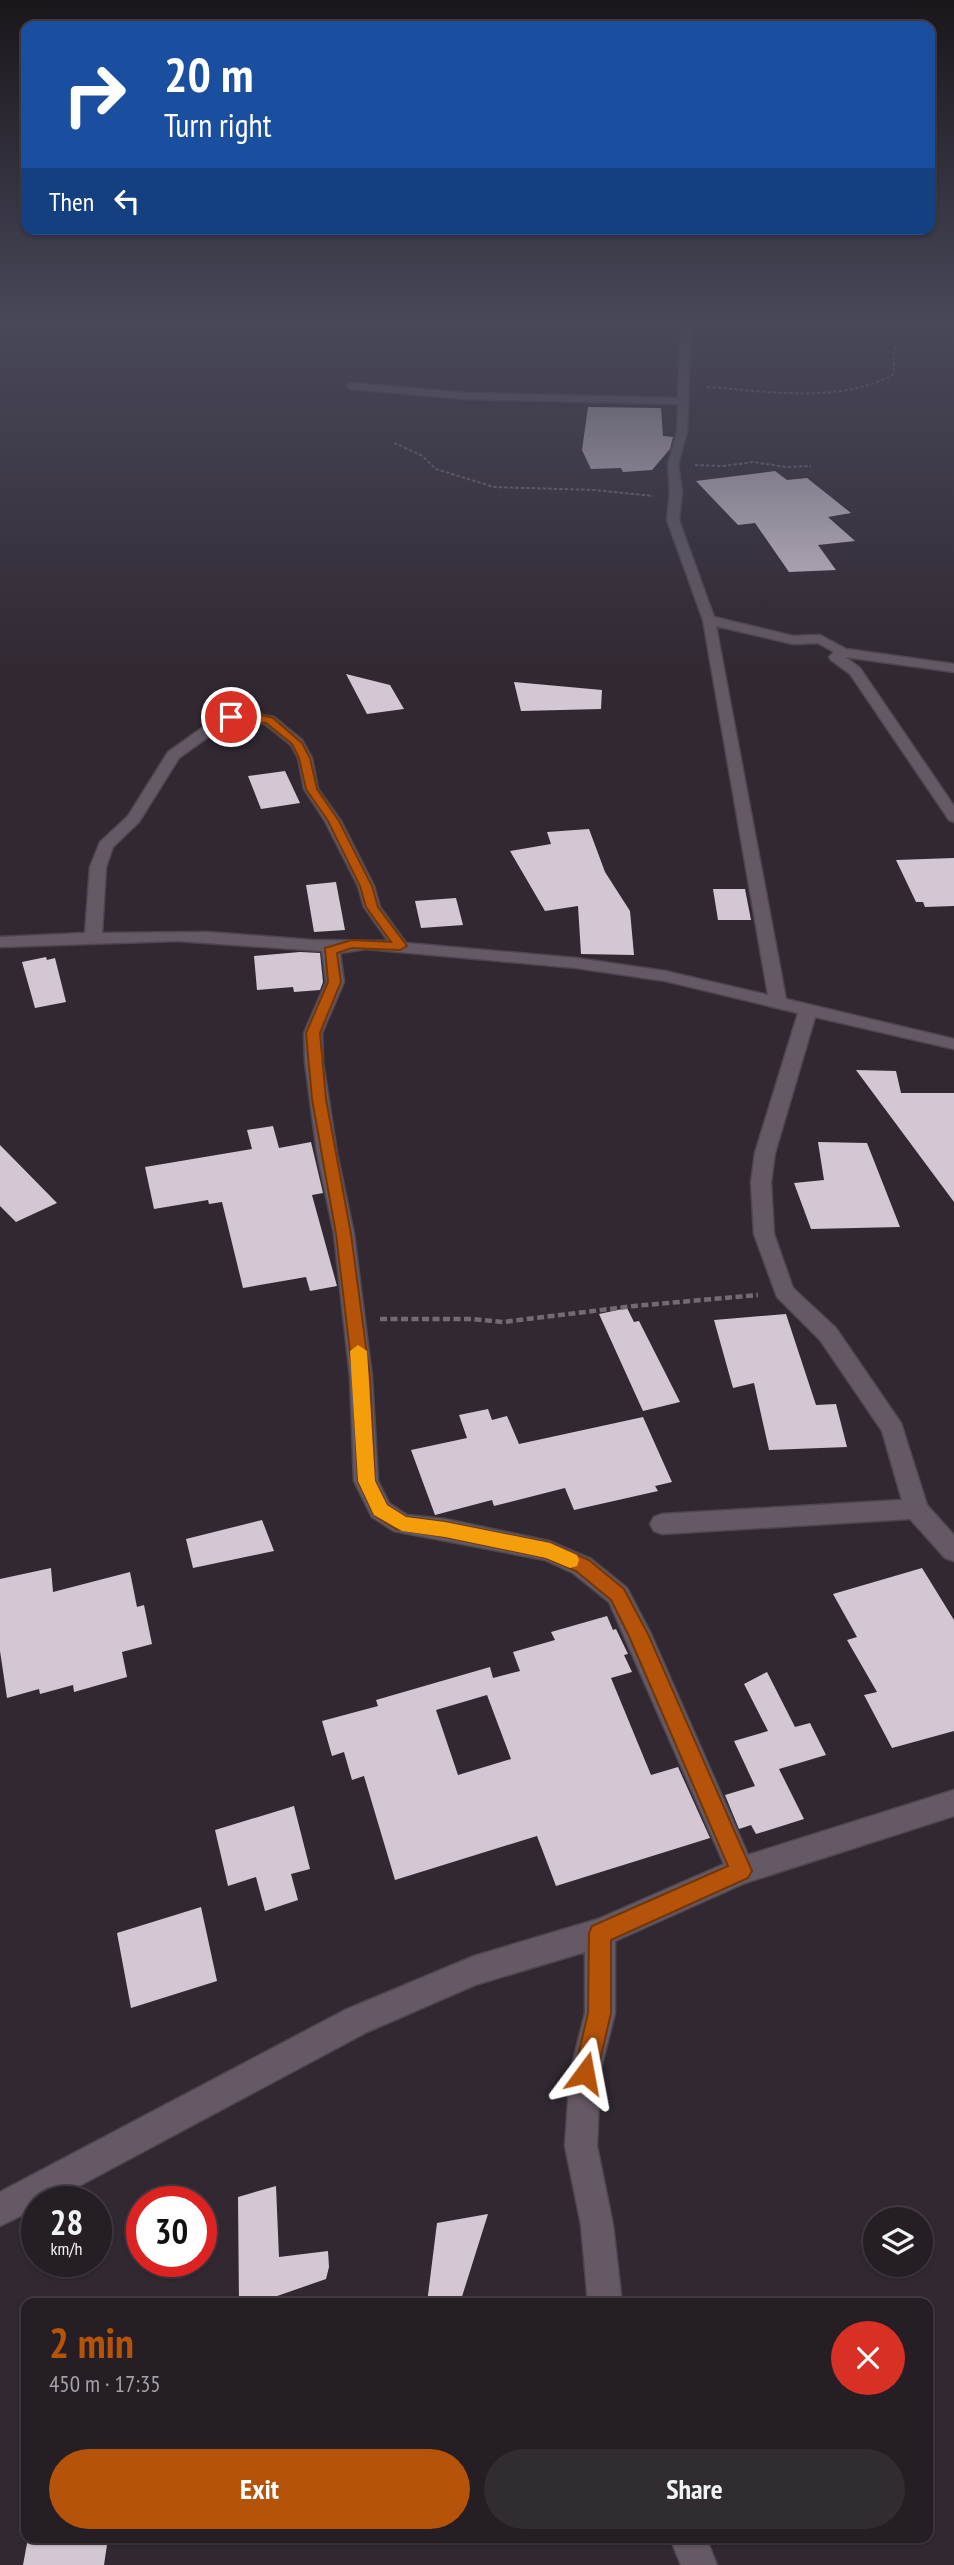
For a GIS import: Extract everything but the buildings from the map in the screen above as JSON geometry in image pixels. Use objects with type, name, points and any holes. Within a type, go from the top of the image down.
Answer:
[{"type":"street","points":[[678,443],[673,464],[675,530],[709,620],[778,1001]]},
{"type":"street","points":[[709,620],[793,640],[820,639],[843,652],[954,668]]},
{"type":"street","points":[[843,652],[836,657],[855,671],[954,817]]},
{"type":"street","points":[[93,939],[98,867],[106,845],[134,819],[173,755],[221,721],[243,716],[269,720],[297,743],[305,758],[311,789],[333,821],[366,886],[372,907],[400,946]]},
{"type":"street","points":[[0,942],[236,939],[288,946],[400,946],[576,963],[665,976],[954,1044]]},
{"type":"street","points":[[338,947],[330,951],[333,956],[331,965],[334,982],[313,1033],[314,1062],[327,1153],[344,1234],[362,1377],[366,1481],[380,1510],[402,1524],[445,1529],[550,1551],[582,1566],[618,1595],[638,1634],[741,1871]]},
{"type":"street","points":[[808,1010],[772,1124],[761,1182],[764,1234],[784,1292],[828,1334],[893,1429],[916,1509],[954,1551]]},
{"type":"street","points":[[662,1524],[916,1509]]},
{"type":"street","points":[[0,2210],[356,2021],[474,1971],[600,1933],[741,1871],[954,1803]]},
{"type":"street","points":[[600,1933],[600,2013],[585,2073],[581,2146],[597,2225],[604,2298]]},
{"type":"street","points":[[690,2543],[699,2565]]},
{"type":"path","points":[[394,443],[421,455],[436,469],[494,487],[595,490],[675,500]]},
{"type":"path","points":[[673,464],[723,466],[753,462],[786,467],[811,466]]},
{"type":"path","points":[[354,1319],[472,1319],[503,1322],[784,1292]]},
{"type":"slow traffic","points":[[358,1351],[362,1377],[366,1481],[380,1510],[402,1524],[445,1529],[550,1551],[570,1560]]},
{"type":"route","points":[[231,717],[269,720],[297,743],[305,758],[311,789],[333,821],[366,886],[372,907],[400,946],[352,944],[330,951],[333,956],[331,965],[334,982],[313,1033],[319,1099],[344,1234],[362,1377],[366,1481],[380,1510],[402,1524],[445,1529],[550,1551],[582,1566],[618,1595],[638,1634],[741,1871],[600,1933],[600,2013],[585,2073]]}]
